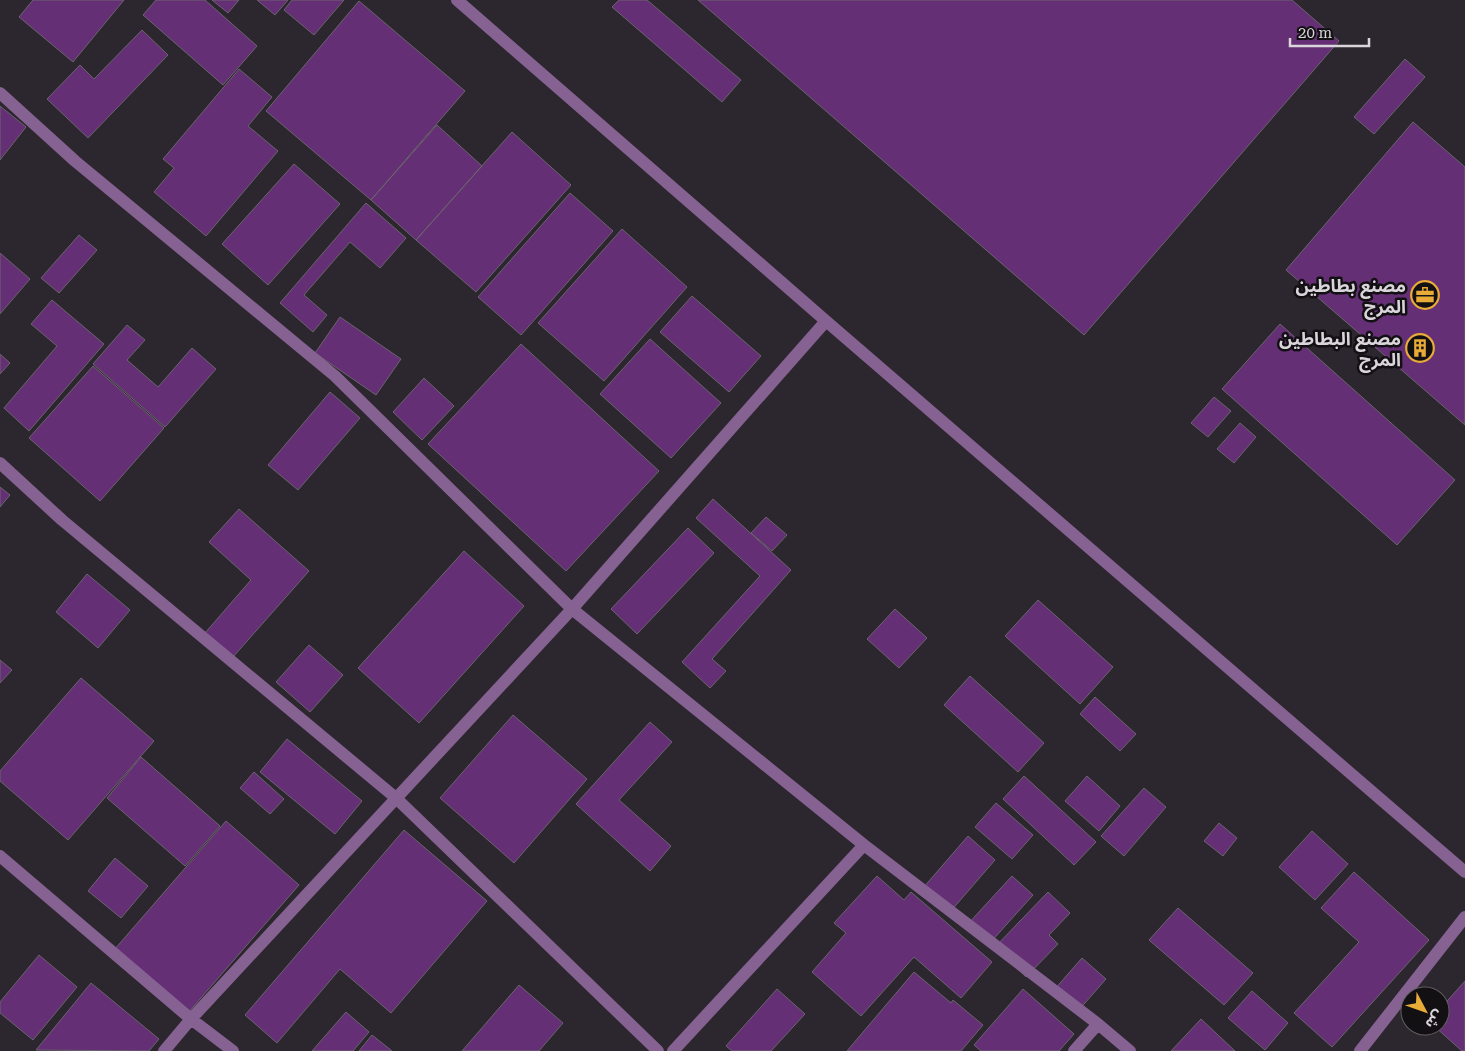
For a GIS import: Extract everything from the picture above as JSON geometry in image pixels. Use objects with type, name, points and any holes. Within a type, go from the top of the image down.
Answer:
[{"type":"street","points":[[458,0],[826,322],[1465,872]]},
{"type":"street","points":[[0,93],[75,161],[335,376],[572,609],[864,846],[1098,1024],[1130,1051]]},
{"type":"street","points":[[164,1051],[191,1019],[572,609],[826,322]]},
{"type":"street","points":[[0,463],[62,520],[396,798],[658,1051]]},
{"type":"street","points":[[673,1051],[864,846]]},
{"type":"street","points":[[0,856],[191,1019],[233,1051]]},
{"type":"street","points":[[1366,1049],[1465,916]]},
{"type":"street","points":[[1074,1051],[1098,1024]]},
{"type":"building","points":[[33,0],[124,0],[73,62],[19,17]]},
{"type":"building","points":[[156,0],[205,0],[257,46],[223,85],[143,15]]},
{"type":"building","points":[[212,0],[239,0],[228,13]]},
{"type":"building","points":[[257,0],[288,0],[275,15]]},
{"type":"building","points":[[292,0],[344,0],[314,35],[284,10]]},
{"type":"building","points":[[619,0],[647,0],[741,80],[722,102],[612,7]]},
{"type":"building","points":[[698,0],[1292,0],[1339,41],[1084,335]]},
{"type":"building","points":[[359,1],[465,91],[371,200],[266,111]]},
{"type":"building","points":[[142,30],[168,55],[88,138],[47,99],[80,65],[94,79]]},
{"type":"building","points":[[1405,59],[1425,77],[1374,134],[1354,117]]},
{"type":"building","points":[[239,69],[272,97],[248,126],[278,151],[206,236],[154,192],[174,168],[163,159]]},
{"type":"building","points":[[0,106],[26,127],[0,160]]},
{"type":"building","name":"مصنع البطاطين المرج","points":[[1413,122],[1465,167],[1465,425],[1286,270]]},
{"type":"building","points":[[437,125],[482,166],[416,240],[371,200]]},
{"type":"building","points":[[512,132],[571,185],[476,292],[416,240]]},
{"type":"building","points":[[294,164],[340,204],[268,285],[222,244]]},
{"type":"building","points":[[570,193],[613,231],[521,335],[478,297]]},
{"type":"building","points":[[366,203],[406,238],[380,268],[350,242],[304,295],[327,315],[313,332],[280,303]]},
{"type":"building","points":[[622,229],[687,287],[604,381],[538,323]]},
{"type":"building","points":[[79,235],[97,250],[59,293],[41,278]]},
{"type":"building","points":[[0,253],[30,279],[0,314]]},
{"type":"building","points":[[692,296],[761,356],[729,392],[660,332]]},
{"type":"building","points":[[52,300],[104,344],[29,431],[4,408],[57,346],[31,324]]},
{"type":"building","points":[[340,317],[401,359],[376,395],[315,353]]},
{"type":"building","points":[[1280,324],[1455,480],[1397,545],[1222,389]]},
{"type":"building","points":[[127,325],[145,340],[127,360],[158,387],[192,348],[216,369],[165,427],[93,364]]},
{"type":"building","points":[[650,339],[721,403],[671,458],[600,394]]},
{"type":"building","points":[[521,344],[659,471],[566,571],[428,444]]},
{"type":"building","points":[[0,354],[10,363],[0,374]]},
{"type":"building","points":[[93,366],[164,428],[100,501],[29,438]]},
{"type":"building","points":[[424,378],[454,406],[422,440],[393,412]]},
{"type":"building","points":[[330,392],[360,418],[298,490],[268,465]]},
{"type":"building","points":[[1214,397],[1231,411],[1208,437],[1191,423]]},
{"type":"building","points":[[1240,423],[1256,437],[1234,463],[1217,449]]},
{"type":"building","points":[[0,487],[10,495],[0,507]]},
{"type":"building","points":[[713,499],[791,570],[712,659],[726,671],[710,688],[682,662],[760,576],[696,518]]},
{"type":"building","points":[[239,509],[309,571],[233,657],[205,633],[251,580],[209,542]]},
{"type":"building","points":[[766,517],[787,535],[772,551],[751,533]]},
{"type":"building","points":[[688,528],[714,553],[637,634],[611,609]]},
{"type":"building","points":[[464,551],[524,606],[419,723],[358,668]]},
{"type":"building","points":[[87,574],[130,610],[98,648],[56,612]]},
{"type":"building","points":[[1038,600],[1113,667],[1080,704],[1005,636]]},
{"type":"building","points":[[895,609],[927,638],[899,668],[867,639]]},
{"type":"building","points":[[309,645],[343,675],[310,712],[276,682]]},
{"type":"building","points":[[0,660],[12,670],[0,683]]},
{"type":"building","points":[[970,676],[1044,743],[1018,772],[944,705]]},
{"type":"building","points":[[81,678],[154,741],[68,840],[0,781],[0,771]]},
{"type":"building","points":[[1095,697],[1136,734],[1120,751],[1080,714]]},
{"type":"building","points":[[513,715],[587,779],[514,863],[440,798]]},
{"type":"building","points":[[650,722],[672,742],[619,800],[671,846],[650,871],[576,804]]},
{"type":"building","points":[[287,739],[362,801],[335,834],[260,772]]},
{"type":"building","points":[[141,757],[220,826],[185,866],[107,798]]},
{"type":"building","points":[[254,772],[284,799],[270,814],[240,788]]},
{"type":"building","points":[[1024,776],[1096,842],[1074,865],[1003,799]]},
{"type":"building","points":[[1087,776],[1120,806],[1099,831],[1065,801]]},
{"type":"building","points":[[1144,788],[1166,807],[1124,856],[1101,836]]},
{"type":"building","points":[[996,803],[1033,835],[1012,859],[975,827]]},
{"type":"building","points":[[226,821],[299,885],[187,1014],[114,950]]},
{"type":"building","points":[[1219,823],[1237,838],[1223,856],[1204,841]]},
{"type":"building","points":[[404,830],[487,901],[391,1013],[340,969],[277,1043],[245,1015]]},
{"type":"building","points":[[1312,831],[1348,864],[1315,900],[1279,867]]},
{"type":"building","points":[[968,836],[995,860],[950,912],[923,888]]},
{"type":"building","points":[[115,858],[148,886],[121,918],[88,891]]},
{"type":"building","points":[[1354,872],[1429,940],[1332,1047],[1294,1013],[1359,942],[1321,908]]},
{"type":"building","points":[[877,876],[904,900],[911,892],[992,962],[961,998],[914,957],[861,1016],[812,972],[846,933],[834,923]]},
{"type":"building","points":[[1012,876],[1033,895],[989,944],[967,925]]},
{"type":"building","points":[[1048,892],[1070,913],[1049,935],[1058,944],[1026,977],[995,947]]},
{"type":"building","points":[[1178,908],[1253,973],[1224,1005],[1149,940]]},
{"type":"building","points":[[39,955],[77,987],[33,1040],[0,1013],[0,1002]]},
{"type":"building","points":[[1082,958],[1106,979],[1078,1011],[1054,990]]},
{"type":"building","points":[[914,972],[951,1003],[953,1000],[983,1025],[961,1051],[847,1051]]},
{"type":"building","points":[[1465,981],[1465,1051],[1462,1051],[1445,1036],[1450,1036],[1450,998]]},
{"type":"building","points":[[91,983],[159,1039],[149,1051],[36,1050]]},
{"type":"building","points":[[519,985],[563,1023],[539,1051],[462,1051]]},
{"type":"building","points":[[777,989],[805,1014],[771,1051],[732,1051],[726,1046]]},
{"type":"building","points":[[1023,989],[1074,1034],[1059,1051],[981,1051],[974,1045]]},
{"type":"building","points":[[1252,991],[1288,1023],[1265,1050],[1228,1018]]},
{"type":"building","points":[[346,1012],[369,1032],[353,1051],[312,1051]]},
{"type":"building","points":[[1201,1019],[1235,1051],[1171,1051]]},
{"type":"building","points":[[372,1035],[392,1051],[359,1051]]},
{"type":"place","name":"مصنع بطاطين المرج","points":[[1425,295]]},
{"type":"place","name":"مصنع البطاطين المرج","points":[[1420,348]]}]
